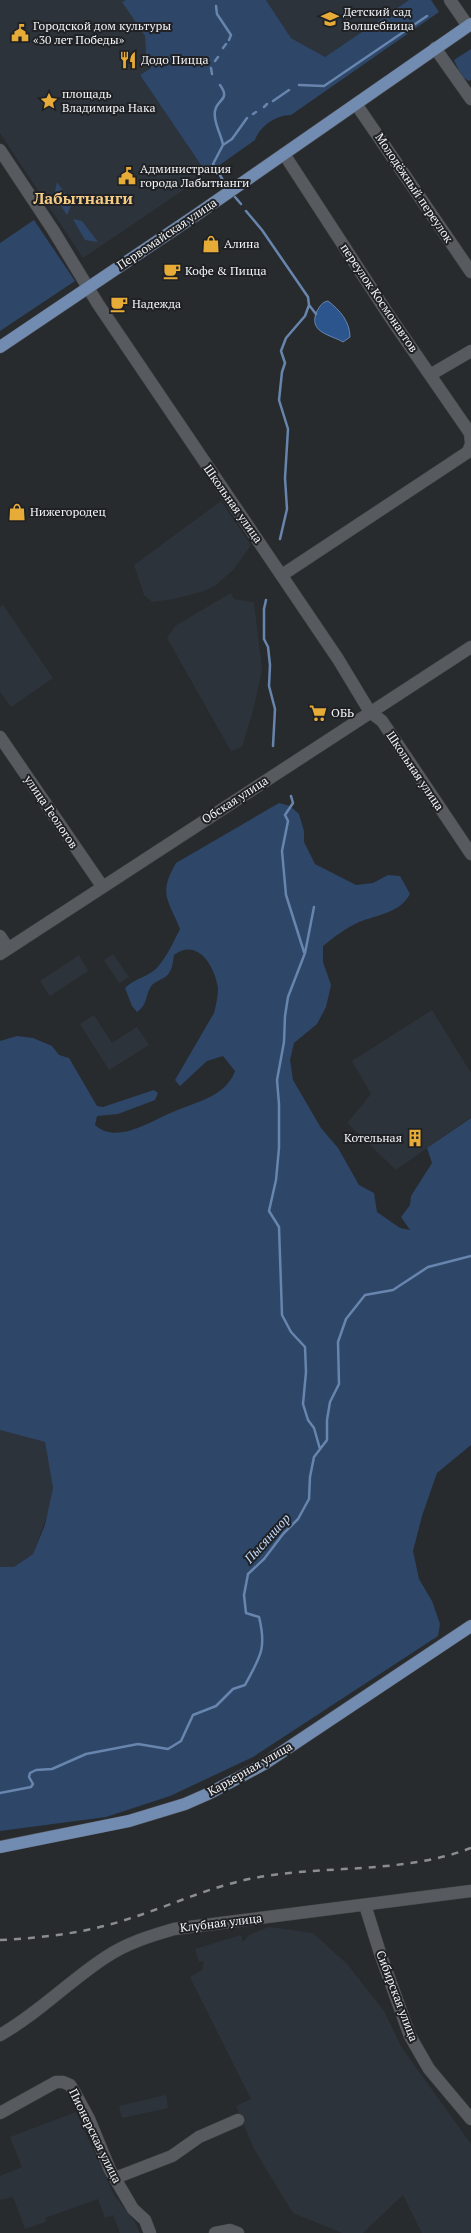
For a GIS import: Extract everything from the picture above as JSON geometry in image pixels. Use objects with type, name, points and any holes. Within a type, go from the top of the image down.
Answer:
[{"type":"main road","name":"Первомайская улица","points":[[0,347],[87,287],[158,241],[470,25]]},
{"type":"main road","name":"Карьерная улица","points":[[0,1847],[129,1821],[178,1806],[210,1793],[264,1764],[471,1626]]},
{"type":"street","points":[[450,0],[470,25]]},
{"type":"street","points":[[435,48],[471,99]]},
{"type":"street","name":"Молодёжный переулок","points":[[356,104],[471,272]]},
{"type":"street","name":"Школьная улица","points":[[0,150],[54,230],[87,287],[338,659],[370,712],[382,721],[471,854]]},
{"type":"street","name":"переулок Космонавтов","points":[[282,575],[468,452],[471,443],[470,433],[284,154]]},
{"type":"street","points":[[430,375],[471,351]]},
{"type":"street","name":"Обская улица","points":[[4,951],[370,712],[386,704],[471,647]]},
{"type":"street","name":"улица Геологов","points":[[0,737],[102,886]]},
{"type":"street","points":[[0,936],[4,951]]},
{"type":"street","name":"Клубная улица","points":[[0,2035],[46,2004],[107,1956],[148,1936],[174,1929],[471,1891]]},
{"type":"street","name":"Сибирская улица","points":[[365,1905],[380,1953],[410,2036],[429,2069],[471,2119]]},
{"type":"street","name":"Пионерская улица","points":[[0,2113],[56,2082],[63,2082],[70,2085],[89,2119],[115,2178],[133,2209],[145,2220],[150,2233]]},
{"type":"street","points":[[115,2178],[172,2156],[199,2137],[238,2120]]},
{"type":"street","points":[[215,2233],[230,2230],[238,2233]]},
{"type":"shaded area","points":[[0,0],[126,0],[123,3],[145,36],[146,55],[151,68],[140,75],[207,174],[83,258],[0,133]]},
{"type":"shaded area","points":[[126,0],[266,0],[291,38],[325,57],[409,0],[431,0],[439,12],[291,115],[280,117],[269,122],[257,135],[255,140],[207,174],[140,75],[151,68],[146,55],[145,36],[122,2]]},
{"type":"shaded area","name":"Детский сад Волшебница","points":[[266,0],[409,0],[325,57],[291,38]]},
{"type":"shaded area","points":[[471,49],[471,80],[469,81],[462,77],[454,60]]},
{"type":"shaded area","points":[[57,182],[72,204],[67,215],[54,196]]},
{"type":"shaded area","points":[[73,219],[82,221],[98,242],[85,240]]},
{"type":"shaded area","points":[[34,220],[75,281],[0,331],[0,243]]},
{"type":"shaded area","points":[[328,301],[344,317],[348,326],[350,337],[343,342],[322,332],[315,324],[317,311],[323,303]]},
{"type":"shaded area","points":[[221,501],[251,545],[234,569],[216,585],[204,591],[174,599],[152,602],[144,595],[134,565]]},
{"type":"shaded area","points":[[231,593],[234,599],[254,602],[262,670],[254,707],[242,747],[231,751],[167,638],[175,626]]},
{"type":"shaded area","points":[[3,605],[53,678],[11,707],[0,692],[0,607]]},
{"type":"shaded area","points":[[279,803],[290,806],[299,814],[304,831],[304,842],[315,864],[356,885],[373,883],[388,875],[400,876],[410,894],[406,900],[394,909],[354,924],[323,946],[323,962],[331,985],[326,1007],[317,1024],[294,1043],[290,1060],[293,1080],[321,1128],[338,1148],[359,1185],[374,1193],[377,1212],[400,1228],[410,1230],[401,1217],[410,1205],[411,1196],[432,1163],[427,1148],[471,1118],[471,1445],[437,1473],[422,1516],[413,1551],[419,1579],[432,1601],[440,1624],[438,1636],[253,1757],[170,1796],[106,1817],[0,1831],[0,1567],[14,1567],[33,1554],[45,1525],[53,1488],[45,1442],[0,1430],[0,1041],[17,1036],[33,1038],[52,1046],[59,1055],[69,1058],[97,1106],[103,1107],[154,1090],[158,1093],[155,1100],[118,1114],[97,1116],[95,1125],[104,1131],[113,1133],[123,1132],[144,1125],[209,1098],[225,1087],[231,1080],[235,1071],[223,1056],[207,1061],[180,1086],[175,1080],[214,1013],[218,988],[213,971],[204,957],[198,952],[191,950],[183,950],[174,955],[172,967],[169,973],[151,986],[144,1004],[137,1012],[132,1006],[125,988],[156,969],[168,952],[180,929],[169,903],[166,890],[167,882],[176,863]]},
{"type":"shaded area","points":[[113,954],[129,977],[119,983],[104,960]]},
{"type":"shaded area","points":[[79,955],[88,971],[50,996],[40,981]]},
{"type":"shaded area","points":[[432,1010],[471,1073],[471,1117],[396,1170],[347,1123],[371,1094],[352,1061]]},
{"type":"shaded area","points":[[94,1015],[112,1043],[137,1027],[149,1045],[109,1070],[80,1024]]},
{"type":"shaded area","points":[[0,1430],[45,1442],[53,1488],[50,1508],[33,1554],[14,1567],[0,1567]]},
{"type":"shaded area","points":[[269,1927],[313,1933],[347,1964],[384,2011],[402,2048],[471,2144],[471,2233],[422,2233],[403,2195],[363,2233],[342,2233],[293,2213],[254,2149],[236,2106],[251,2099],[190,1977],[202,1970],[204,1961],[199,1962],[195,1949],[241,1935],[243,1942],[249,1935]]},
{"type":"shaded area","points":[[166,2095],[168,2108],[122,2118],[119,2106]]},
{"type":"shaded area","points":[[76,2112],[114,2195],[135,2222],[140,2233],[120,2233],[113,2215],[105,2218],[98,2199],[45,2218],[46,2222],[25,2229],[13,2197],[0,2200],[0,2176],[22,2167],[10,2137]]},
{"type":"waterway","points":[[216,6],[217,14],[231,35],[229,40]]},
{"type":"waterway","points":[[299,85],[324,86],[427,16]]},
{"type":"waterway","points":[[223,48],[226,44]]},
{"type":"waterway","points":[[215,61],[218,57]]},
{"type":"waterway","points":[[211,68],[212,74]]},
{"type":"waterway","points":[[220,85],[223,90],[224,97],[216,107],[215,115],[216,124],[223,145]]},
{"type":"waterway","points":[[273,101],[289,90]]},
{"type":"waterway","points":[[264,107],[267,104]]},
{"type":"waterway","points":[[226,185],[213,164],[223,145],[232,139],[247,118]]},
{"type":"waterway","points":[[235,197],[241,204]]},
{"type":"waterway","points":[[246,211],[262,230],[308,297],[309,305],[305,316],[286,338],[281,351],[285,363],[282,372],[279,400],[288,429],[285,478],[287,509],[280,539]]},
{"type":"waterway","points":[[309,305],[316,314]]},
{"type":"waterway","points":[[266,600],[264,609],[264,639],[268,647],[270,665],[269,686],[275,709],[273,746]]},
{"type":"waterway","points":[[291,796],[293,803],[285,815],[288,821],[282,851],[286,895],[304,952]]},
{"type":"waterway","points":[[314,907],[305,953],[288,997],[285,1016],[284,1042],[277,1080],[279,1104],[279,1148],[276,1180],[269,1211],[279,1227],[282,1315],[291,1332],[305,1347],[306,1372],[303,1404],[308,1420],[314,1428],[320,1449]]},
{"type":"waterway","name":"Пысяншор","points":[[0,1793],[31,1787],[33,1784],[29,1777],[30,1773],[36,1770],[52,1769],[86,1754],[138,1744],[168,1749],[181,1741],[193,1715],[216,1706],[233,1689],[245,1685],[258,1660],[262,1645],[259,1617],[246,1613],[244,1595],[248,1574],[264,1559],[283,1534],[298,1519],[309,1499],[310,1477],[314,1457],[327,1440],[327,1420],[330,1402],[339,1384],[338,1342],[346,1319],[365,1295],[393,1290],[428,1267],[471,1256]]},
{"type":"railway","points":[[0,1940],[32,1938],[79,1932],[110,1925],[202,1892],[249,1879],[277,1874],[389,1866],[417,1862],[471,1848]]},
{"type":"place","name":"Детский сад Волшебница","points":[[330,19]]},
{"type":"place","name":"Городской дом культуры «30 лет Победы»","points":[[20,33]]},
{"type":"place","name":"Додо Пицца","points":[[128,60]]},
{"type":"place","name":"площадь Владимира Нака","points":[[49,101]]},
{"type":"place","name":"Администрация города Лабытнанги","points":[[127,176]]},
{"type":"place","name":"Алина","points":[[211,244]]},
{"type":"place","name":"Кофе & Пицца","points":[[172,271]]},
{"type":"place","name":"Надежда","points":[[119,304]]},
{"type":"place","name":"Нижегородец","points":[[17,512]]},
{"type":"place","name":"ОБЬ","points":[[318,713]]},
{"type":"place","name":"Котельная","points":[[415,1138]]},
{"type":"district","name":"Лабытнанги","points":[[83,198]]}]
